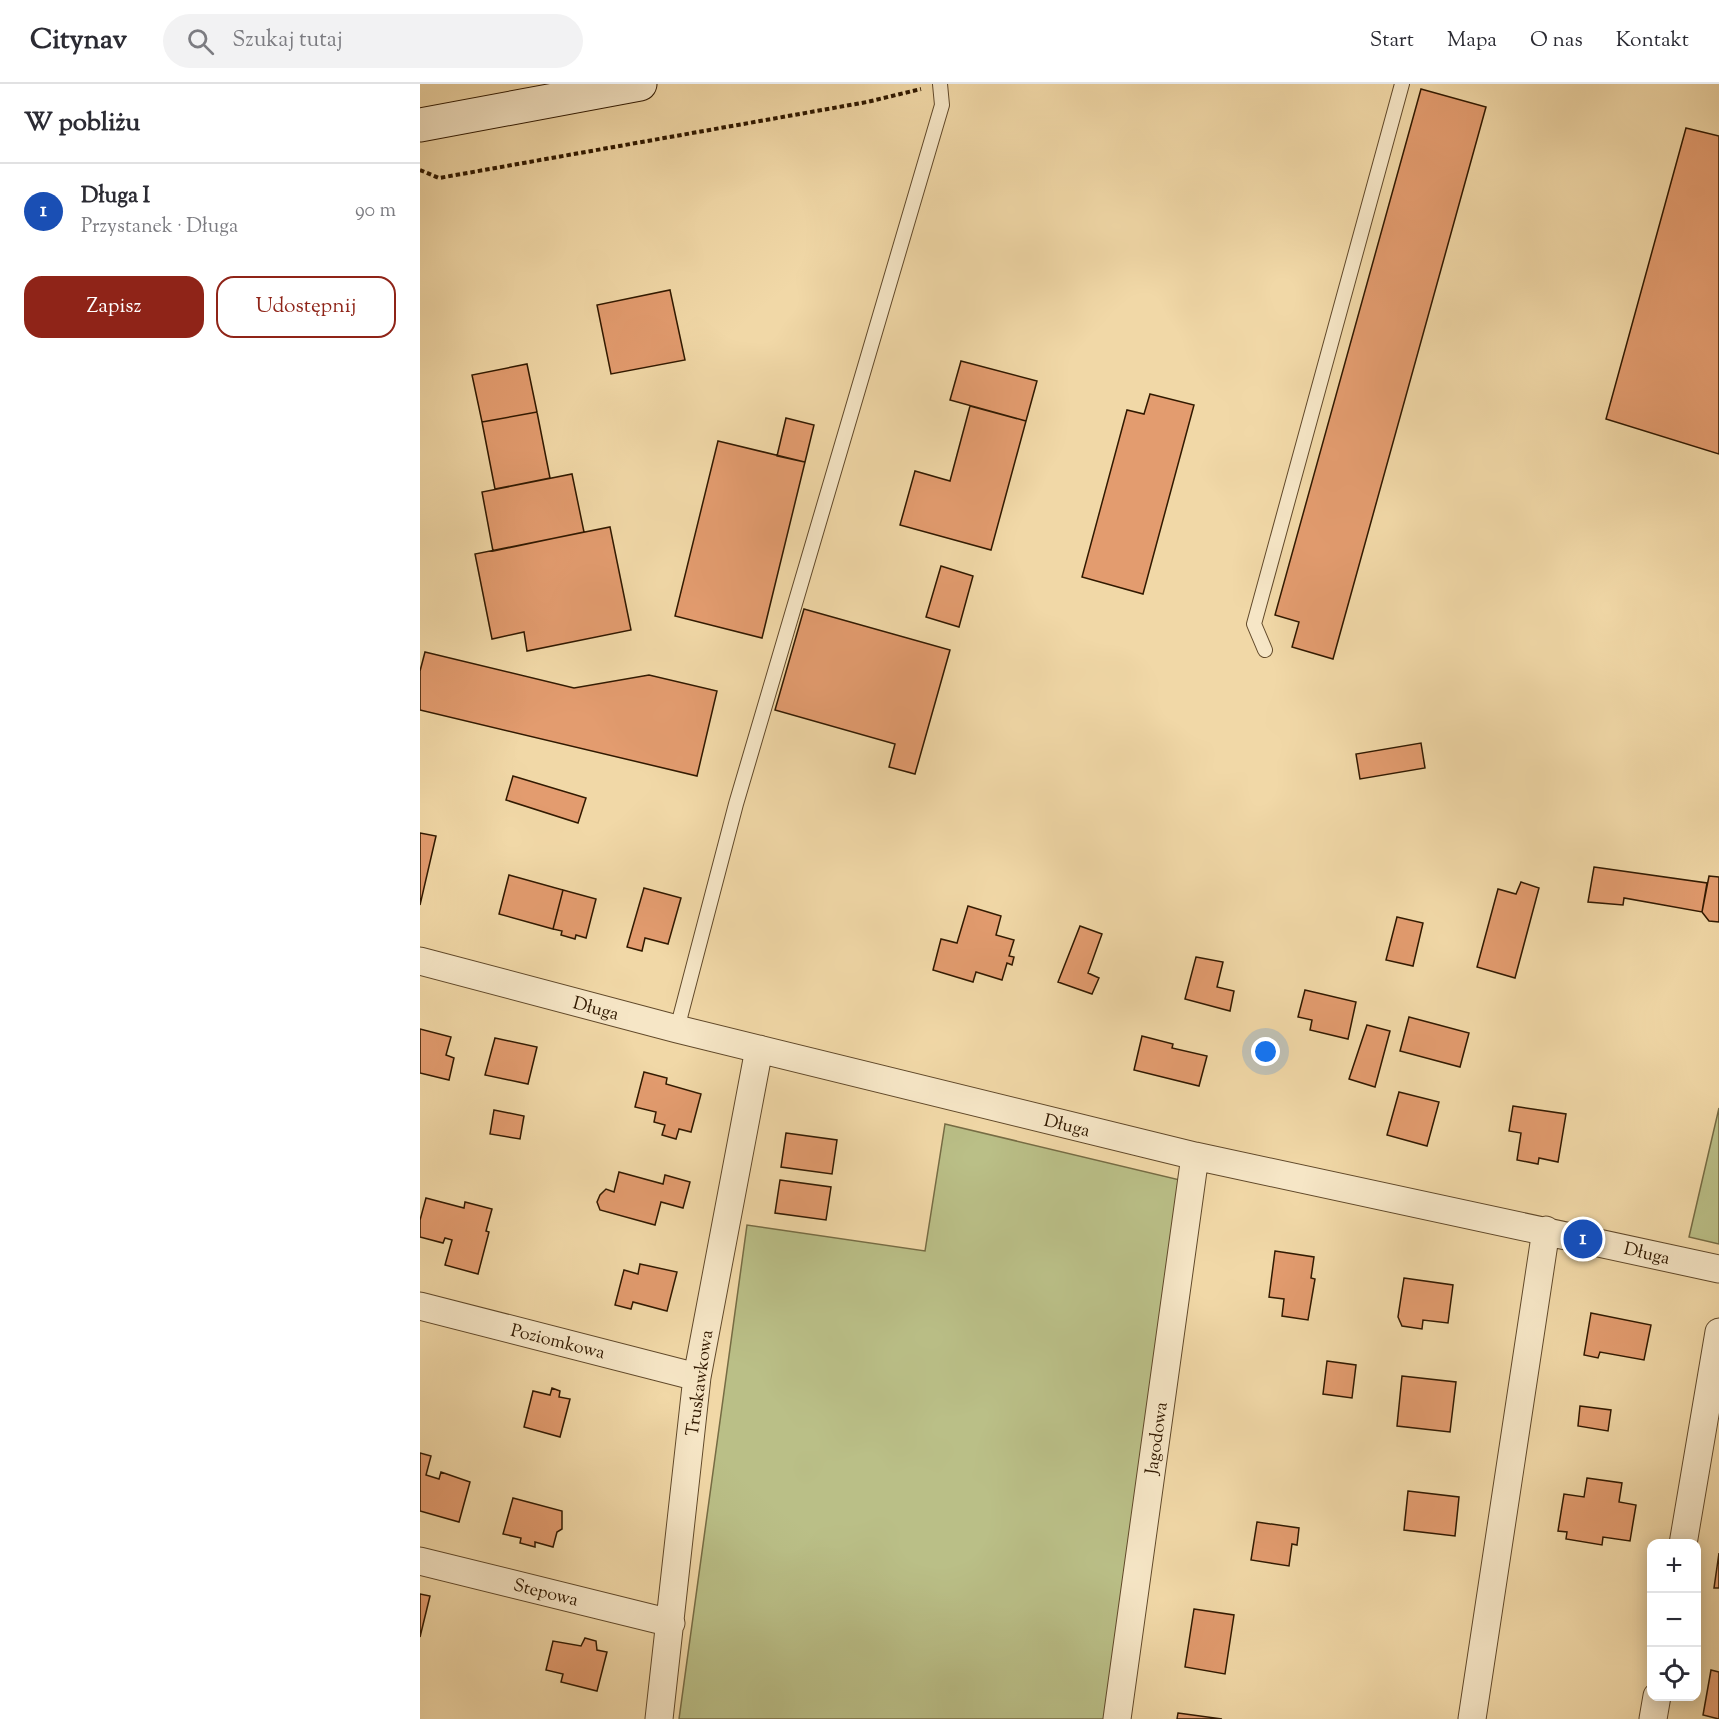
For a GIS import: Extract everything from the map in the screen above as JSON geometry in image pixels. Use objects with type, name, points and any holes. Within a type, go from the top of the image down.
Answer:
[{"type":"main road","points":[[420,125],[640,84]]},
{"type":"street","name":"Długa","points":[[420,961],[677,1029],[1195,1156],[1719,1269]]},
{"type":"street","name":"Truskawkowa","points":[[659,1719],[697,1377],[759,1049]]},
{"type":"street","name":"Jagodowa","points":[[1117,1719],[1195,1156]]},
{"type":"street","points":[[1473,1719],[1546,1230]]},
{"type":"street","name":"Poziomkowa","points":[[420,1306],[697,1377]]},
{"type":"street","points":[[1684,1539],[1719,1332]]},
{"type":"street","name":"Stepowa","points":[[420,1561],[671,1623]]},
{"type":"street","points":[[1653,1719],[1656,1701]]},
{"type":"lane","points":[[1265,650],[1254,624],[1402,84]]},
{"type":"lane","points":[[677,1029],[736,804],[942,105],[934,85]]},
{"type":"path","points":[[420,170],[439,178],[867,102],[934,85]]},
{"type":"green space","points":[[1719,1108],[1719,1244],[1689,1237]]},
{"type":"green space","points":[[945,1124],[1180,1180],[1105,1719],[679,1719],[747,1225],[925,1251]]},
{"type":"building","points":[[1421,89],[1486,107],[1333,659],[1292,647],[1299,622],[1275,615]]},
{"type":"building","points":[[1686,128],[1719,136],[1719,454],[1606,419]]},
{"type":"building","points":[[670,290],[685,360],[611,374],[597,305]]},
{"type":"building","points":[[961,361],[1037,381],[1026,421],[950,400]]},
{"type":"building","points":[[527,364],[537,412],[482,422],[472,375]]},
{"type":"building","points":[[1150,394],[1194,405],[1143,594],[1082,577],[1127,410],[1144,414]]},
{"type":"building","points":[[970,406],[1026,421],[991,550],[900,525],[915,471],[950,481]]},
{"type":"building","points":[[537,412],[550,478],[495,489],[482,422]]},
{"type":"building","points":[[786,418],[814,425],[805,462],[777,456]]},
{"type":"building","points":[[718,441],[805,462],[762,638],[675,616]]},
{"type":"building","points":[[572,474],[584,532],[493,551],[482,492]]},
{"type":"building","points":[[610,527],[631,630],[527,651],[524,632],[492,639],[475,554]]},
{"type":"building","points":[[941,566],[973,576],[959,627],[926,617]]},
{"type":"building","points":[[804,609],[950,650],[915,774],[889,767],[895,744],[775,710]]},
{"type":"building","points":[[425,652],[574,688],[649,675],[717,691],[697,776],[420,710],[420,671]]},
{"type":"building","points":[[1421,743],[1425,768],[1360,779],[1356,754]]},
{"type":"building","points":[[513,776],[586,798],[578,823],[506,800]]},
{"type":"building","points":[[420,833],[436,836],[420,905]]},
{"type":"building","points":[[1594,867],[1707,883],[1702,912],[1624,898],[1623,905],[1588,902]]},
{"type":"building","points":[[509,875],[563,890],[553,929],[499,914]]},
{"type":"building","points":[[1709,876],[1719,877],[1719,922],[1709,921],[1702,912]]},
{"type":"building","points":[[1521,882],[1539,888],[1515,978],[1477,967],[1498,889],[1516,894]]},
{"type":"building","points":[[644,888],[681,898],[668,944],[645,938],[642,951],[627,947]]},
{"type":"building","points":[[563,890],[596,899],[586,938],[576,935],[575,939],[561,935],[562,931],[553,929]]},
{"type":"building","points":[[968,906],[1001,916],[996,935],[1014,940],[1009,956],[1014,957],[1012,965],[1007,963],[1002,980],[976,972],[973,982],[933,970],[941,939],[957,943]]},
{"type":"building","points":[[1397,917],[1423,923],[1413,966],[1386,960]]},
{"type":"building","points":[[1080,926],[1102,934],[1088,973],[1099,978],[1092,994],[1058,982]]},
{"type":"building","points":[[1196,957],[1223,962],[1217,987],[1234,991],[1230,1011],[1185,999]]},
{"type":"building","points":[[1305,990],[1356,1002],[1348,1039],[1310,1030],[1312,1020],[1298,1017]]},
{"type":"building","points":[[1409,1017],[1469,1033],[1460,1067],[1400,1051]]},
{"type":"building","points":[[1367,1025],[1390,1031],[1375,1087],[1349,1079]]},
{"type":"building","points":[[420,1029],[451,1037],[446,1055],[454,1058],[449,1080],[420,1073]]},
{"type":"building","points":[[1142,1036],[1173,1044],[1172,1048],[1207,1056],[1199,1086],[1134,1070]]},
{"type":"building","points":[[495,1038],[537,1047],[528,1084],[485,1075]]},
{"type":"building","points":[[644,1072],[667,1078],[666,1084],[701,1094],[691,1132],[679,1129],[676,1139],[662,1135],[665,1125],[654,1122],[656,1112],[635,1107]]},
{"type":"building","points":[[1399,1092],[1439,1102],[1427,1146],[1387,1135]]},
{"type":"building","points":[[1513,1106],[1566,1114],[1558,1162],[1539,1158],[1538,1164],[1517,1160],[1521,1133],[1509,1131]]},
{"type":"building","points":[[494,1110],[524,1116],[520,1139],[490,1134]]},
{"type":"building","points":[[786,1133],[837,1140],[832,1174],[781,1167]]},
{"type":"building","points":[[619,1172],[663,1184],[665,1175],[690,1182],[683,1208],[661,1202],[655,1225],[600,1210],[597,1202],[600,1195],[606,1189],[614,1192]]},
{"type":"building","points":[[780,1180],[831,1187],[826,1220],[775,1213]]},
{"type":"building","points":[[426,1198],[464,1208],[465,1202],[492,1209],[486,1231],[489,1232],[478,1274],[445,1265],[452,1240],[445,1238],[443,1243],[420,1237],[420,1220]]},
{"type":"building","points":[[1275,1251],[1314,1257],[1311,1278],[1315,1279],[1308,1320],[1282,1316],[1284,1299],[1269,1297]]},
{"type":"building","points":[[640,1264],[677,1272],[667,1311],[633,1302],[631,1309],[615,1305],[624,1270],[638,1274]]},
{"type":"building","points":[[1404,1278],[1453,1285],[1448,1323],[1423,1320],[1422,1329],[1402,1326],[1398,1317]]},
{"type":"building","points":[[1591,1313],[1651,1325],[1644,1360],[1600,1352],[1598,1358],[1584,1355]]},
{"type":"building","points":[[1327,1361],[1356,1365],[1352,1398],[1323,1394]]},
{"type":"building","points":[[1402,1376],[1456,1382],[1450,1432],[1397,1426]]},
{"type":"building","points":[[552,1388],[560,1391],[559,1397],[570,1399],[560,1437],[524,1427],[533,1391],[550,1395]]},
{"type":"building","points":[[1580,1406],[1611,1410],[1608,1431],[1578,1426]]},
{"type":"building","points":[[420,1453],[431,1456],[426,1475],[439,1479],[441,1472],[470,1482],[459,1522],[420,1511]]},
{"type":"building","points":[[1587,1478],[1622,1483],[1619,1502],[1636,1505],[1630,1541],[1603,1537],[1602,1545],[1566,1539],[1567,1532],[1558,1531],[1564,1494],[1584,1497]]},
{"type":"building","points":[[1408,1491],[1459,1497],[1455,1536],[1404,1530]]},
{"type":"building","points":[[513,1498],[562,1511],[562,1529],[557,1532],[553,1547],[535,1542],[535,1547],[520,1543],[521,1538],[503,1534]]},
{"type":"building","points":[[1257,1522],[1299,1528],[1297,1545],[1292,1544],[1289,1566],[1251,1560]]},
{"type":"building","points":[[1719,1553],[1719,1588],[1714,1588]]},
{"type":"building","points":[[420,1594],[430,1596],[420,1637]]},
{"type":"building","points":[[1194,1609],[1234,1615],[1225,1674],[1185,1667]]},
{"type":"building","points":[[585,1638],[596,1641],[597,1650],[607,1652],[597,1691],[561,1682],[563,1674],[546,1670],[553,1641],[581,1646]]},
{"type":"building","points":[[1711,1670],[1719,1672],[1719,1719],[1703,1715]]},
{"type":"building","points":[[1178,1713],[1222,1719],[1177,1719]]},
{"type":"place","name":"Długa I","points":[[1583,1239]]}]
